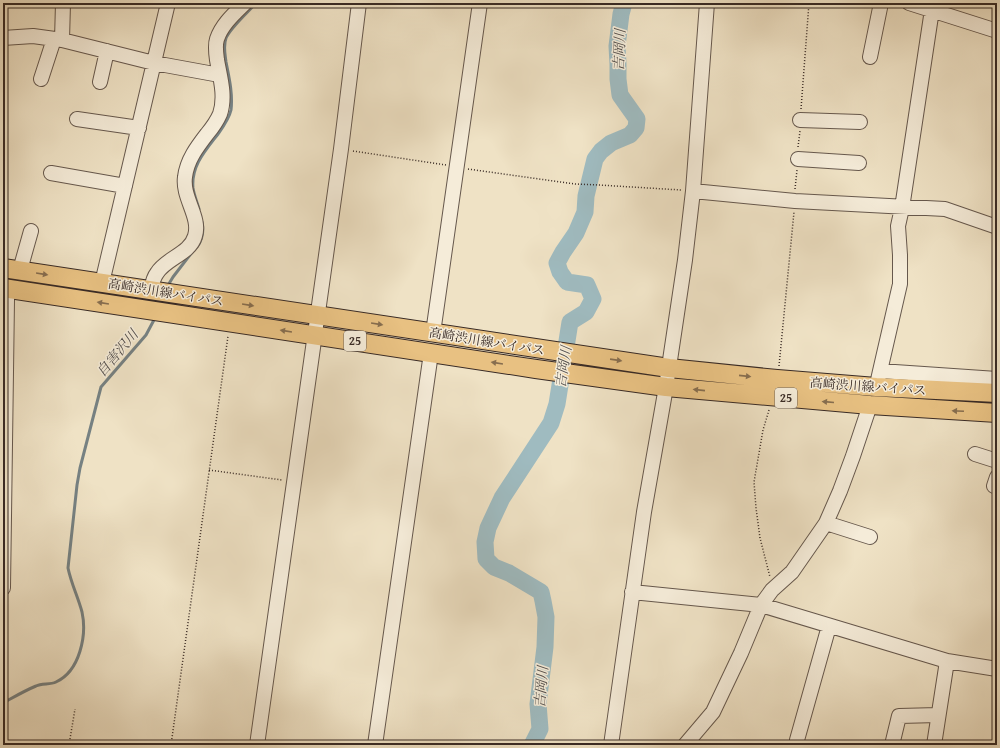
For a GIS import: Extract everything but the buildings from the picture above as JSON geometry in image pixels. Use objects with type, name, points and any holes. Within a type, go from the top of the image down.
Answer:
[{"type":"main road","name":"高崎渋川線バイパス","points":[[11,269],[669,368],[777,379],[878,379],[997,393]]},
{"type":"main road","name":"高崎渋川線バイパス","points":[[6,288],[536,369],[666,387],[870,405],[997,413]]},
{"type":"street","points":[[41,79],[58,39],[63,3]]},
{"type":"street","points":[[102,283],[168,3]]},
{"type":"street","points":[[154,291],[154,278],[157,272],[170,259],[189,248],[195,236],[195,218],[184,186],[187,165],[199,144],[215,124],[223,103],[223,89],[216,50],[217,39],[227,21],[245,3]]},
{"type":"street","points":[[257,740],[341,149],[359,3]]},
{"type":"street","points":[[433,333],[480,3]]},
{"type":"street","points":[[611,745],[644,512],[666,387],[685,260],[693,191],[707,3]]},
{"type":"street","points":[[870,57],[881,3]]},
{"type":"street","points":[[909,3],[932,6],[997,31]]},
{"type":"street","points":[[932,6],[902,208],[898,226],[900,284],[878,379],[997,379]]},
{"type":"street","points":[[3,38],[33,36],[58,39],[154,63],[214,74],[219,72]]},
{"type":"street","points":[[100,82],[107,51]]},
{"type":"street","points":[[77,119],[139,128]]},
{"type":"street","points":[[800,120],[860,122]]},
{"type":"street","points":[[798,159],[859,163]]},
{"type":"street","points":[[51,173],[125,186]]},
{"type":"street","points":[[693,191],[795,201],[902,208],[945,209],[997,227]]},
{"type":"street","points":[[11,269],[31,231]]},
{"type":"street","points":[[3,588],[6,288]]},
{"type":"street","points":[[376,745],[431,353]]},
{"type":"street","points":[[685,745],[713,712],[741,653],[761,605],[772,590],[792,572],[826,523],[840,491],[870,405]]},
{"type":"street","points":[[975,454],[997,461]]},
{"type":"street","points":[[826,523],[870,537]]},
{"type":"street","points":[[632,592],[761,605],[947,661],[997,669]]},
{"type":"street","points":[[797,745],[797,740],[829,626]]},
{"type":"street","points":[[934,745],[947,661]]},
{"type":"street","points":[[892,745],[899,716],[938,715]]},
{"type":"path","points":[[777,379],[795,201],[809,3]]},
{"type":"path","points":[[575,184],[693,191]]},
{"type":"path","points":[[172,745],[230,322]]},
{"type":"path","points":[[772,397],[754,482],[760,538],[772,590]]},
{"type":"path","points":[[209,470],[294,482]]},
{"type":"path","points":[[69,745],[75,709]]},
{"type":"waterway","name":"自害沢川","points":[[199,209],[193,188],[194,173],[200,159],[224,126],[231,110],[231,92],[224,47],[225,41],[231,30],[256,3]]},
{"type":"waterway","name":"吉岡川","points":[[532,745],[540,729],[538,704],[545,647],[546,617],[541,592],[509,573],[494,567],[486,559],[485,542],[488,528],[502,498],[551,423],[557,404],[570,322],[586,312],[593,299],[587,285],[567,282],[560,272],[557,263],[576,233],[585,212],[586,196],[595,159],[601,151],[611,143],[630,135],[636,128],[637,119],[620,95],[618,79],[617,46],[624,3]]},
{"type":"waterway","name":"自害沢川","points":[[197,247],[202,235],[202,222]]},
{"type":"waterway","name":"自害沢川","points":[[167,287],[193,251]]},
{"type":"waterway","name":"自害沢川","points":[[3,703],[36,686],[54,683],[64,677],[71,670],[80,652],[83,631],[82,612],[68,568],[80,468],[101,387],[146,335],[155,318]]}]
